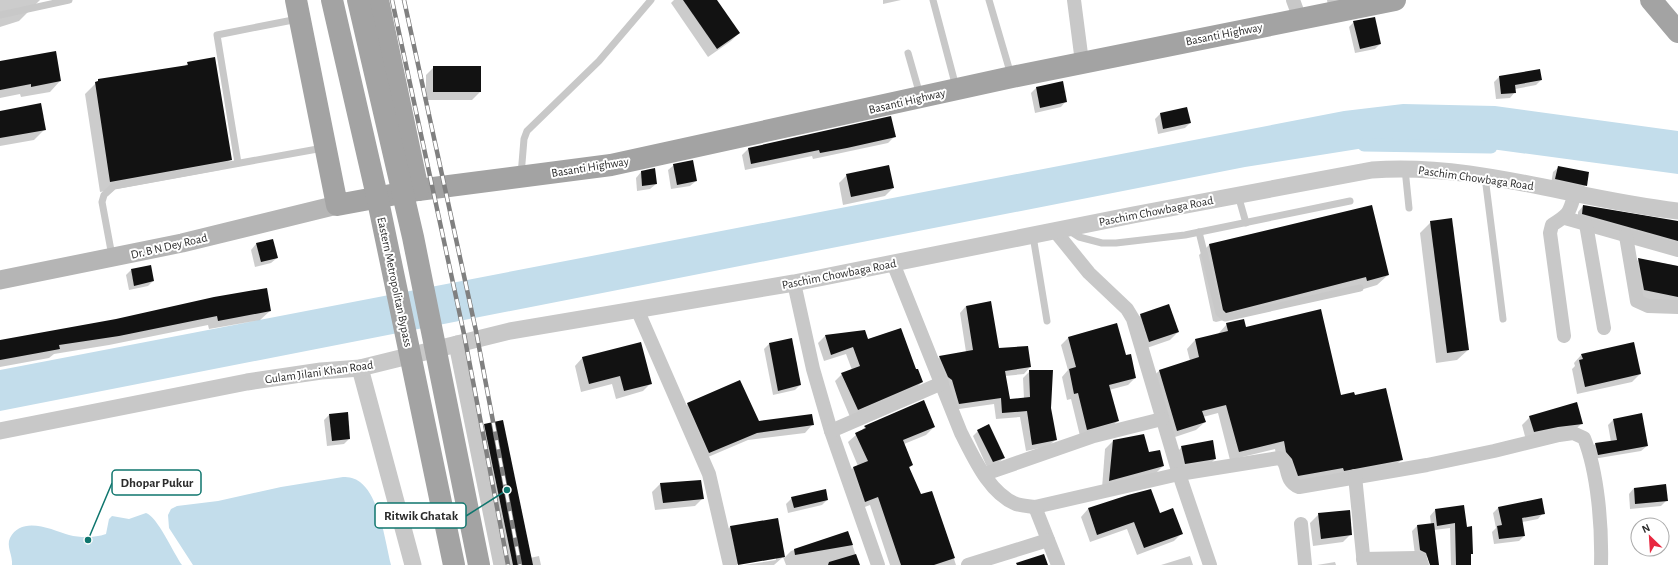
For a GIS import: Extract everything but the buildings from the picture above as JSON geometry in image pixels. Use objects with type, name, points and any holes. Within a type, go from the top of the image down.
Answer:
[{"type":"main road","name":"Eastern Metropolitan Bypass","points":[[332,0],[377,196],[454,565]]},
{"type":"main road","points":[[358,0],[413,237],[479,565]]},
{"type":"main road","points":[[378,0],[418,190]]},
{"type":"main road","name":"Basanti Highway","points":[[337,205],[418,190],[611,165],[1082,62],[1297,10],[1395,0]]},
{"type":"main road","points":[[1651,0],[1674,27]]},
{"type":"main road","points":[[298,9],[337,205]]},
{"type":"main road","name":"Dr. B N Dey Road","points":[[0,280],[182,243],[337,205]]},
{"type":"street","points":[[1074,0],[1082,62]]},
{"type":"street","name":"Paschim Chowbaga Road","points":[[637,309],[794,284],[893,263],[1372,170],[1405,169],[1485,177],[1678,211]]},
{"type":"street","points":[[1564,336],[1550,233],[1552,225],[1565,218],[1575,193]]},
{"type":"street","points":[[1565,218],[1678,250]]},
{"type":"street","points":[[1586,224],[1604,328]]},
{"type":"street","points":[[1061,230],[1090,273],[1127,309],[1133,319],[1179,474],[1210,565]]},
{"type":"street","points":[[1626,236],[1637,301],[1648,306],[1678,307]]},
{"type":"street","points":[[893,263],[962,433],[985,474],[996,490],[1004,497],[1017,504],[1035,507],[1179,474],[1279,458],[1285,462],[1288,480],[1292,484],[1299,487],[1355,476],[1426,465],[1494,451],[1558,435],[1573,433],[1584,438],[1590,453],[1600,522],[1601,565]]},
{"type":"street","points":[[794,284],[813,369],[831,430],[878,565]]},
{"type":"street","points":[[637,309],[709,474],[730,565]]},
{"type":"street","name":"Gulam Jilani Khan Road","points":[[0,431],[247,382],[321,371],[360,368],[510,332],[637,309]]},
{"type":"street","points":[[457,344],[502,565]]},
{"type":"street","points":[[360,368],[413,565]]},
{"type":"street","points":[[831,430],[942,383]]},
{"type":"street","points":[[985,474],[1094,436],[1162,419]]},
{"type":"street","points":[[1355,476],[1364,562],[1416,558],[1420,559],[1422,565]]},
{"type":"street","points":[[1035,507],[1058,565]]},
{"type":"street","points":[[1301,524],[1305,565]]},
{"type":"street","points":[[968,565],[1048,540]]},
{"type":"lane","points":[[0,15],[69,0]]},
{"type":"lane","points":[[521,177],[524,139],[527,131],[599,61],[651,0]]},
{"type":"lane","points":[[933,0],[957,89]]},
{"type":"lane","points":[[989,0],[1012,77]]},
{"type":"lane","points":[[238,164],[217,35],[298,9]]},
{"type":"lane","points":[[908,53],[920,98]]},
{"type":"lane","points":[[112,258],[102,202],[104,195],[114,186],[326,148]]},
{"type":"lane","points":[[1405,169],[1409,208]]},
{"type":"lane","points":[[1485,177],[1503,319]]},
{"type":"lane","points":[[1238,195],[1246,222]]},
{"type":"lane","points":[[1061,230],[1102,243],[1116,243],[1199,232],[1350,201]]},
{"type":"lane","points":[[1199,232],[1219,312],[1225,318],[1360,288]]},
{"type":"lane","points":[[1033,236],[1047,321]]},
{"type":"water","points":[[1403,104],[1495,106],[1678,131],[1678,174],[1469,146],[1402,142],[1245,167],[0,411],[0,370],[1344,111]]},
{"type":"water","points":[[343,477],[352,478],[360,482],[367,489],[372,498],[381,520],[391,565],[193,565],[169,528],[168,515],[171,509],[177,506],[218,501],[281,487]]},
{"type":"water","points":[[146,513],[160,528],[182,565],[12,565],[9,541],[15,531],[22,527],[38,526],[69,535],[92,537],[106,534],[109,519],[112,516],[129,519]]},
{"type":"waterway","points":[[1364,145],[1491,147]]},
{"type":"railway","points":[[392,0],[464,334],[508,565]]},
{"type":"railway","points":[[404,0],[476,331],[520,565]]},
{"type":"place","name":"Ritwik Ghatak","points":[[507,490]]},
{"type":"place","name":"Dhopar Pukur","points":[[88,540]]}]
